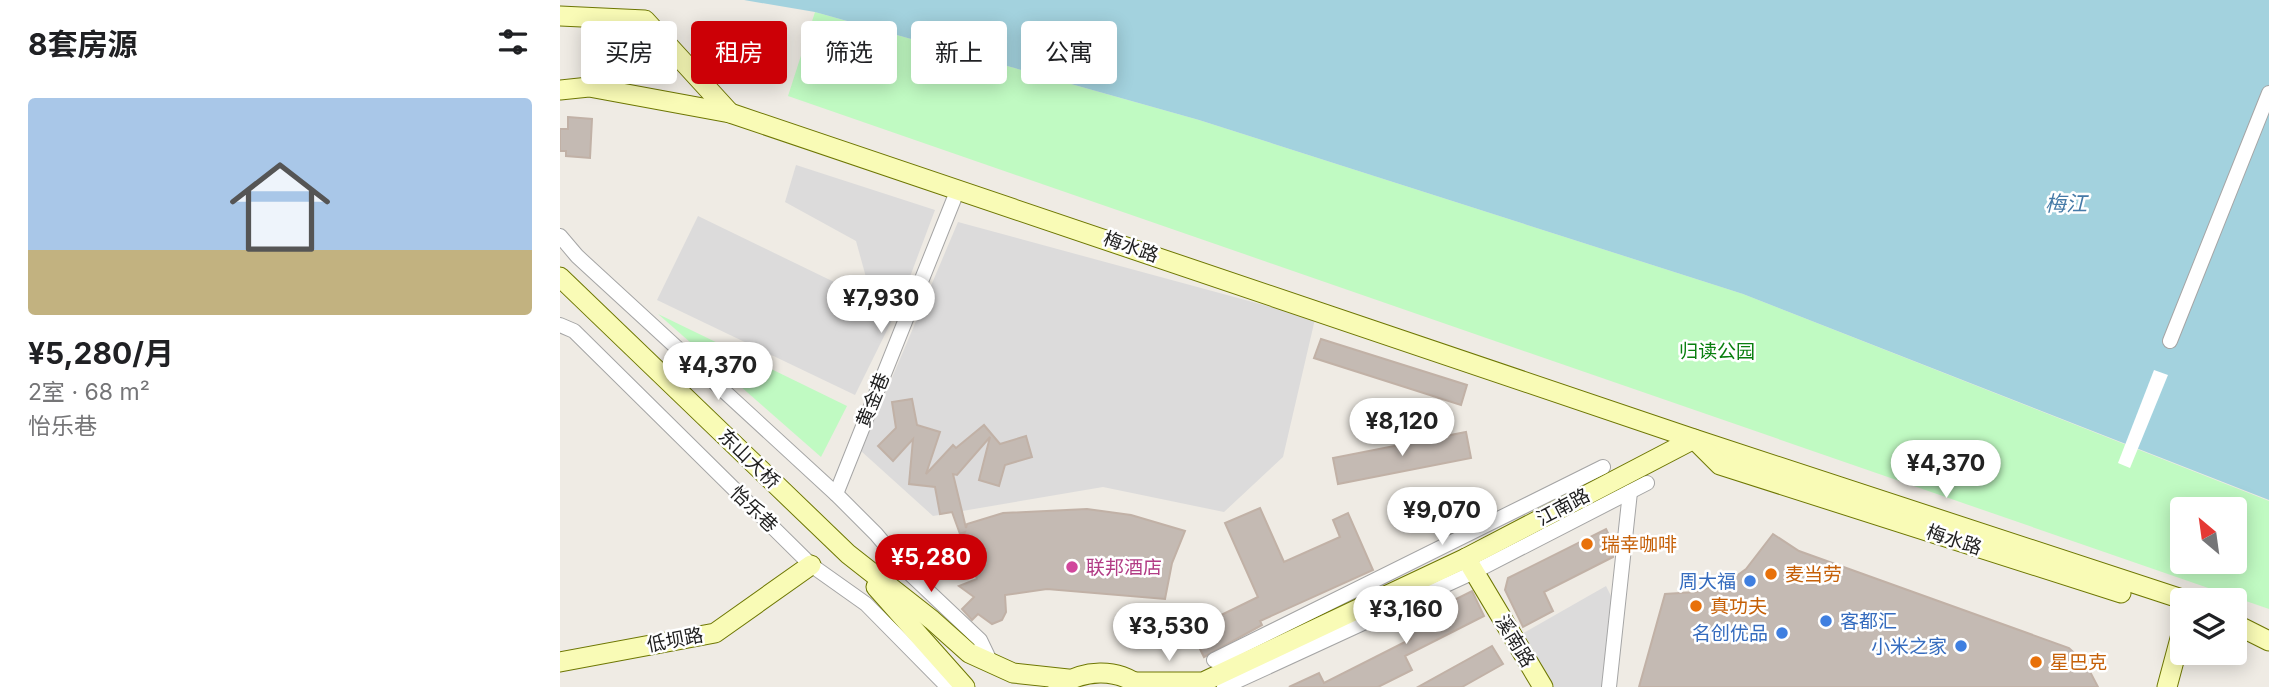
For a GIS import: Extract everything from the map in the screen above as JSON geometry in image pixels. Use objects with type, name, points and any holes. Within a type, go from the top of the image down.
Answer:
[{"type":"main road","points":[[560,16],[645,20],[730,113]]},
{"type":"main road","name":"梅水路","points":[[560,90],[589,87],[730,113],[1694,439],[2170,595]]},
{"type":"main road","name":"东山大桥","points":[[560,277],[848,554]]},
{"type":"main road","name":"梅水路","points":[[1694,439],[1720,465],[2170,609]]},
{"type":"main road","name":"江南路","points":[[848,554],[932,620],[968,653],[993,666],[1062,683],[1081,674],[1109,673],[1138,685],[1201,685],[1470,565],[1694,439]]},
{"type":"main road","points":[[848,554],[965,687]]},
{"type":"main road","name":"低坝路","points":[[560,662],[715,633],[811,565]]},
{"type":"main road","name":"溪南路","points":[[1470,565],[1544,687]]},
{"type":"main road","points":[[2247,630],[2269,640]]},
{"type":"main road","points":[[2247,641],[2269,651]]},
{"type":"main road","points":[[2167,687],[2173,665]]},
{"type":"street","points":[[2170,341],[2269,93]]},
{"type":"street","name":"黄金巷","points":[[836,494],[958,189]]},
{"type":"street","points":[[560,236],[577,256],[836,494],[876,534],[908,572],[980,640],[993,666]]},
{"type":"street","name":"怡乐巷","points":[[560,325],[574,331],[811,565],[866,604],[943,682],[954,687]]},
{"type":"street","points":[[1214,660],[1603,467]]},
{"type":"street","points":[[1224,687],[1470,565],[1647,483]]},
{"type":"street","points":[[1609,687],[1630,492]]},
{"type":"shaded area","points":[[796,165],[935,210],[899,306],[869,288],[856,241],[785,202]]},
{"type":"shaded area","points":[[698,216],[896,312],[855,395],[657,300]]},
{"type":"shaded area","points":[[958,222],[1315,319],[1283,457],[1224,512],[1103,487],[933,516],[861,451]]},
{"type":"shaded area","points":[[1606,586],[1613,600],[1602,687],[1550,687],[1520,635]]},
{"type":"green space","name":"归读公园","points":[[815,12],[847,21],[812,21]]},
{"type":"green space","name":"归读公园","points":[[897,35],[911,39],[911,84],[1007,84],[1007,66],[1021,70],[1021,84],[1071,84],[1199,120],[1743,294],[2269,501],[2269,609],[2247,601],[2247,588],[2208,588],[788,96],[801,56],[801,84],[897,84]]},
{"type":"green space","points":[[658,314],[847,406],[821,457]]},
{"type":"water","name":"梅江","points":[[744,0],[2269,0],[2269,500],[1743,294],[1199,120],[1071,84],[1117,84],[1117,21],[1021,21],[1021,70],[1007,66],[1007,21],[911,21],[911,39],[897,35],[897,21],[847,21],[815,12]]},
{"type":"pier","points":[[2154,370],[2168,375],[2130,468],[2118,463]]},
{"type":"building","points":[[568,117],[592,119],[590,158],[566,156],[566,151],[560,151],[560,129],[568,129]]},
{"type":"building","points":[[1321,339],[1467,385],[1461,405],[1314,358]]},
{"type":"building","name":"联邦酒店","points":[[912,399],[917,425],[940,432],[926,474],[953,445],[956,448],[984,425],[1000,444],[1026,436],[1032,457],[1005,465],[999,486],[979,480],[990,437],[957,475],[953,474],[966,528],[967,524],[1003,513],[1087,509],[1131,515],[1185,531],[1172,563],[1165,599],[1047,589],[1005,595],[1006,612],[1002,620],[992,624],[978,614],[972,620],[962,609],[974,597],[959,586],[977,579],[962,541],[965,532],[960,534],[952,512],[940,514],[935,487],[909,484],[913,439],[893,461],[878,446],[896,428],[892,402]]},
{"type":"building","points":[[1466,432],[1471,458],[1338,484],[1333,458]]},
{"type":"building","points":[[1260,508],[1284,562],[1340,537],[1333,520],[1348,513],[1373,570],[1260,621],[1262,625],[1204,657],[1197,643],[1202,641],[1195,626],[1206,617],[1211,620],[1258,597],[1225,523]]},
{"type":"building","points":[[1606,529],[1614,546],[1613,557],[1544,592],[1553,611],[1523,627],[1505,590],[1508,578]]},
{"type":"building","name":"客都汇","points":[[1773,534],[1799,551],[2069,648],[2086,664],[2098,687],[1639,687],[1665,594],[1696,592],[1728,582],[1746,569]]},
{"type":"building","points":[[1472,591],[1484,616],[1405,656],[1412,670],[1378,687],[1289,687],[1319,673],[1324,683],[1411,639],[1404,625]]},
{"type":"building","points":[[1492,646],[1503,664],[1462,687],[1418,687]]},
{"type":"place","name":"瑞幸咖啡","points":[[1587,544]]},
{"type":"place","name":"联邦酒店","points":[[1072,567]]},
{"type":"place","name":"麦当劳","points":[[1771,574]]},
{"type":"place","name":"周大福","points":[[1750,581]]},
{"type":"place","name":"真功夫","points":[[1696,606]]},
{"type":"place","name":"客都汇","points":[[1826,621]]},
{"type":"place","name":"名创优品","points":[[1782,633]]},
{"type":"place","name":"小米之家","points":[[1961,646]]},
{"type":"place","name":"星巴克","points":[[2036,662]]}]
